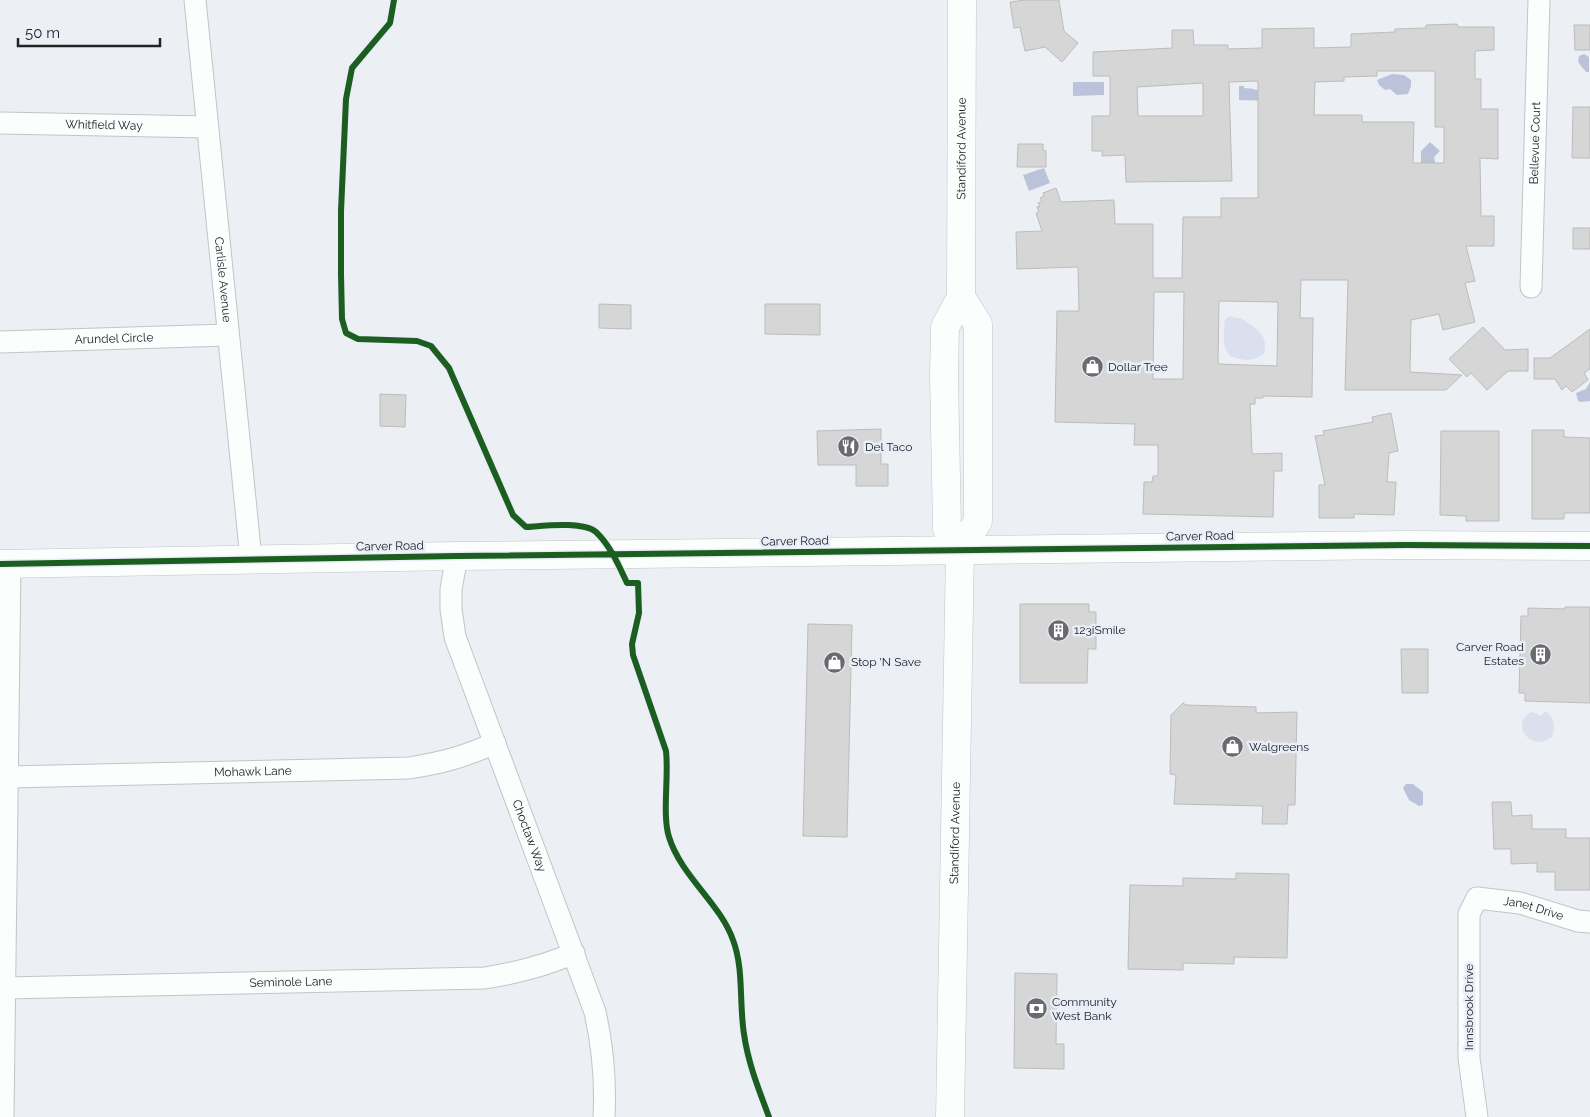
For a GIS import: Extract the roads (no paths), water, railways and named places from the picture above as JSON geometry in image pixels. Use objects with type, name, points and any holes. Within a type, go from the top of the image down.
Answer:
[{"type":"street","name":"Carlisle Avenue","points":[[195,0],[251,559]]},
{"type":"street","name":"Standiford Avenue","points":[[950,1117],[960,551],[947,529],[944,374],[945,327],[961,297],[962,0]]},
{"type":"street","name":"Bellevue Court","points":[[1531,287],[1539,0]]},
{"type":"street","name":"Whitfield Way","points":[[0,122],[207,127]]},
{"type":"street","name":"Arundel Circle","points":[[0,342],[228,335]]},
{"type":"street","name":"Carver Road","points":[[5,563],[1406,545],[1590,546]]},
{"type":"street","name":"Choctaw Way","points":[[457,556],[451,589],[451,609],[455,637],[595,1012],[602,1046],[606,1081],[604,1117]]},
{"type":"street","points":[[3,1117],[8,777],[5,563]]},
{"type":"street","name":"Mohawk Lane","points":[[8,777],[409,768],[442,763],[471,754],[495,743]]},
{"type":"street","name":"Janet Drive","points":[[1477,898],[1520,903],[1578,921],[1590,922]]},
{"type":"street","name":"Innsbrook Drive","points":[[1477,898],[1469,914],[1469,1039],[1478,1117]]},
{"type":"street","name":"Seminole Lane","points":[[5,988],[485,978],[518,973],[554,962],[574,953]]},
{"type":"water","points":[[1584,54],[1589,57],[1589,72],[1586,72],[1578,62],[1579,56]]},
{"type":"water","points":[[1392,74],[1404,75],[1411,80],[1408,94],[1397,95],[1390,89],[1385,90],[1379,85],[1377,80]]},
{"type":"water","points":[[1073,82],[1104,82],[1104,95],[1073,96]]},
{"type":"water","points":[[1239,86],[1255,90],[1269,90],[1269,101],[1239,100]]},
{"type":"water","points":[[1430,142],[1440,151],[1434,157],[1436,166],[1421,170],[1421,151]]},
{"type":"water","points":[[1044,168],[1050,183],[1029,191],[1023,175]]},
{"type":"water","points":[[1590,382],[1590,401],[1578,401],[1576,393],[1586,389]]},
{"type":"water","points":[[1406,784],[1413,784],[1423,792],[1423,805],[1419,806],[1409,800],[1403,788]]},
{"type":"place","name":"Dollar Tree","points":[[1092,367]]},
{"type":"place","name":"Del Taco","points":[[849,447]]},
{"type":"place","name":"123iSmile","points":[[1058,630]]},
{"type":"place","name":"Carver Road Estates","points":[[1540,654]]},
{"type":"place","name":"Stop 'N Save","points":[[835,662]]},
{"type":"place","name":"Walgreens","points":[[1233,747]]},
{"type":"place","name":"Community West Bank","points":[[1036,1009]]}]
